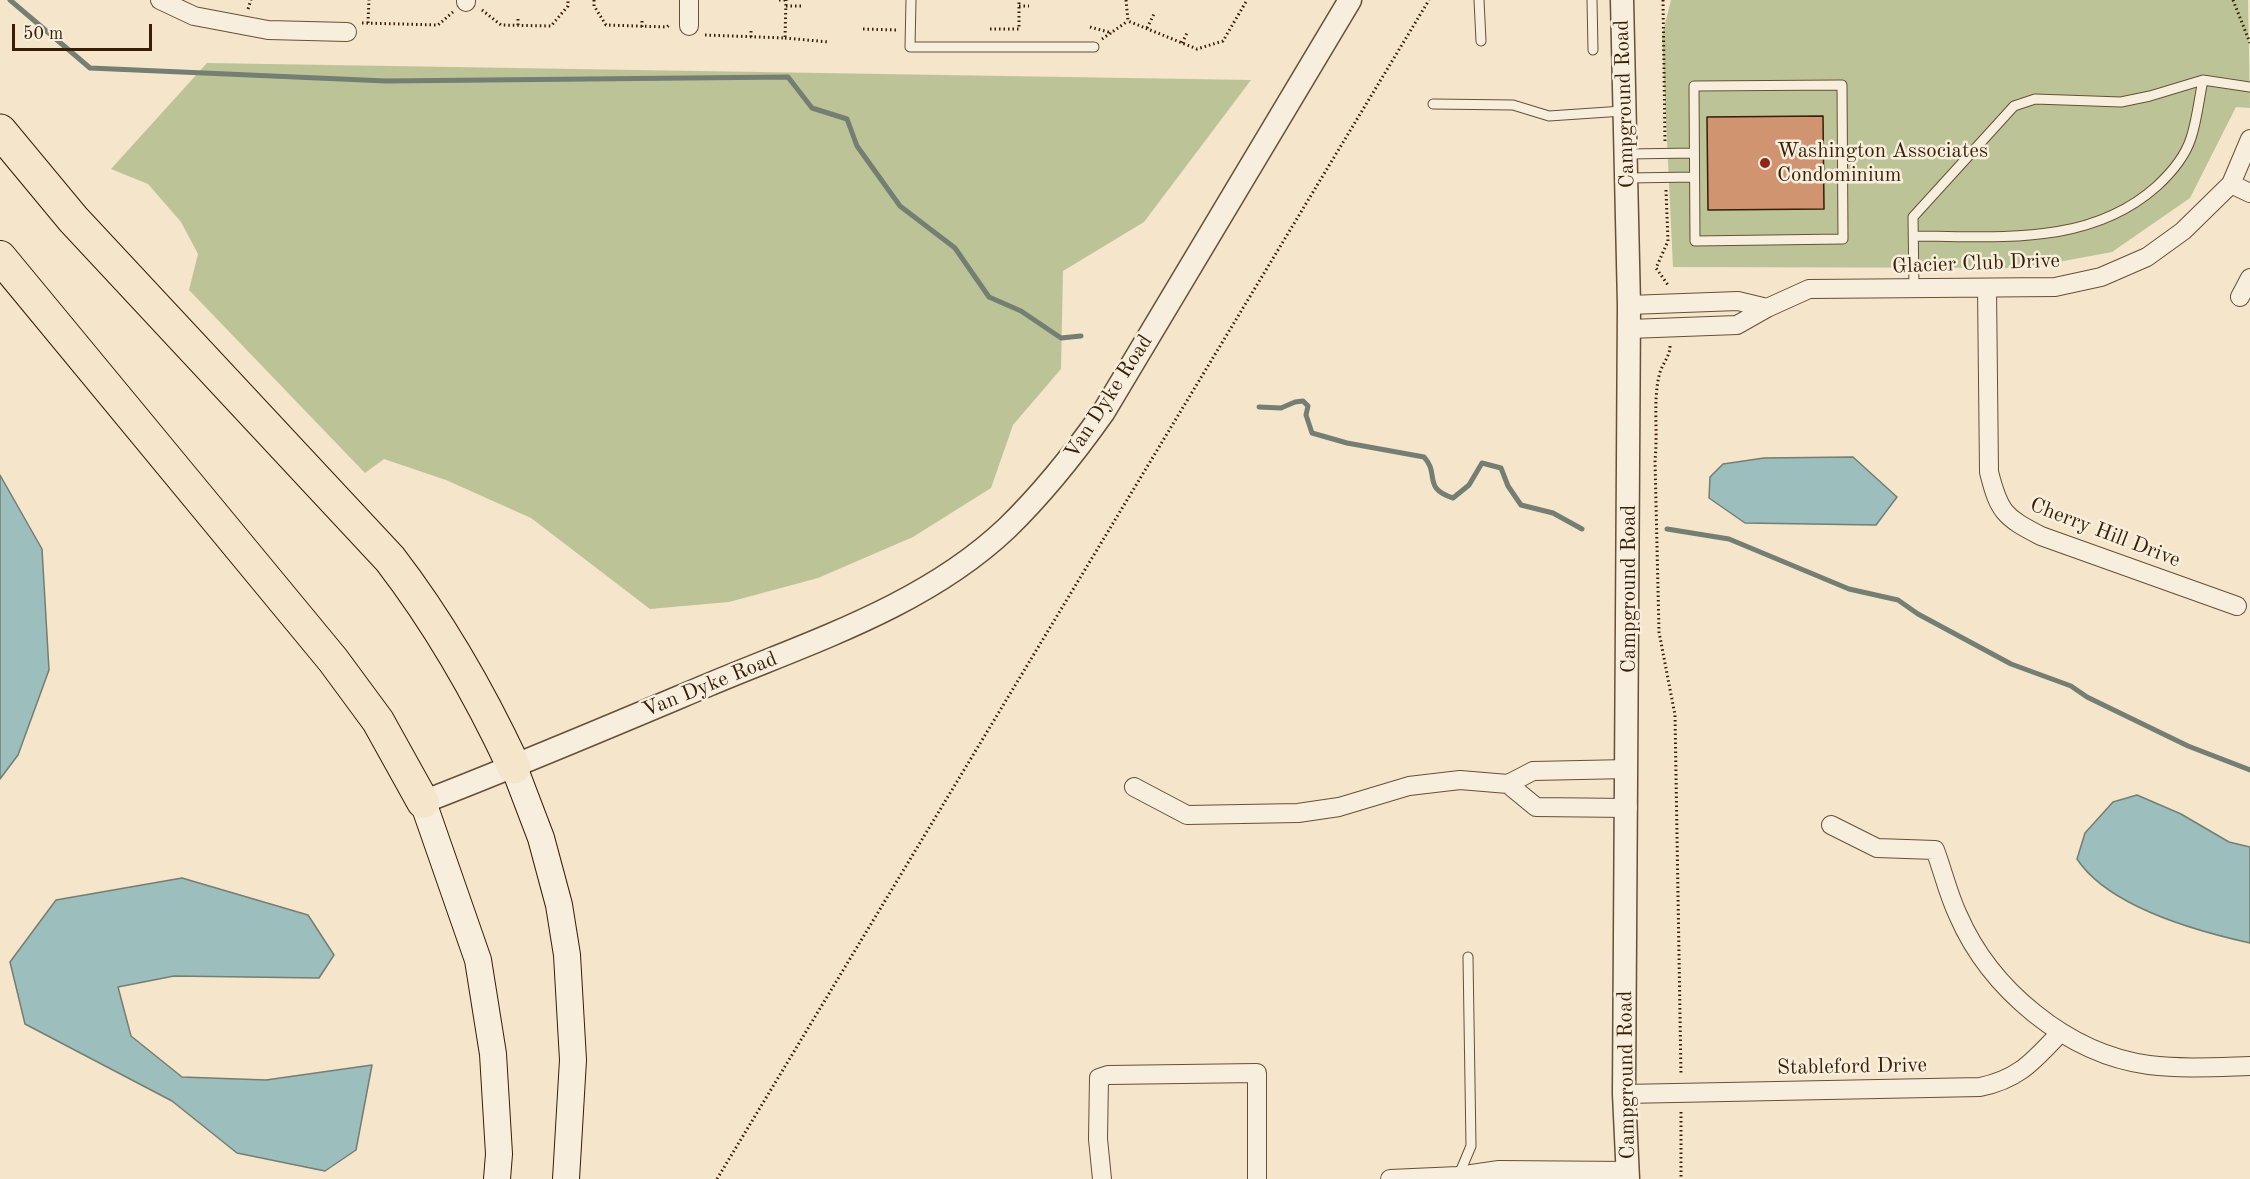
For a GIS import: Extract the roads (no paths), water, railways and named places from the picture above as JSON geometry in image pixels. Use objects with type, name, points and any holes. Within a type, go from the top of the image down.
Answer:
[{"type":"highway","points":[[0,131],[81,228],[390,559],[422,600],[455,651],[477,689],[514,766]]},
{"type":"highway","points":[[0,257],[333,660],[378,721],[423,802]]},
{"type":"main road","points":[[514,766],[541,838],[559,905],[567,955],[573,1059],[566,1179]]},
{"type":"main road","points":[[423,802],[478,960],[493,1054],[499,1154],[497,1179]]},
{"type":"street","points":[[160,0],[195,16],[268,30],[353,28]]},
{"type":"street","points":[[687,28],[689,0]]},
{"type":"street","name":"Van Dyke Road","points":[[423,802],[796,650],[879,612],[950,572],[1006,529],[1071,458],[1103,413],[1350,0]]},
{"type":"street","name":"Campground Road","points":[[1622,0],[1628,178],[1629,305],[1628,808],[1624,1094],[1628,1175]]},
{"type":"street","name":"Glacier Club Drive","points":[[1629,329],[1737,325],[1809,289],[2055,287],[2101,277],[2146,257],[2183,231],[2231,184],[2250,139]]},
{"type":"street","points":[[2231,184],[2250,194]]},
{"type":"street","points":[[2240,297],[2250,278]]},
{"type":"street","name":"Cherry Hill Drive","points":[[1987,288],[1989,472],[1997,501],[2012,521],[2041,536],[2237,606]]},
{"type":"street","points":[[1629,305],[1738,301],[1767,308]]},
{"type":"street","points":[[1692,303],[1692,327]]},
{"type":"street","points":[[1134,787],[1187,815],[1298,813],[1339,807],[1409,786],[1460,780],[1508,784],[1533,771],[1628,769]]},
{"type":"street","points":[[1508,784],[1536,807],[1628,808]]},
{"type":"street","points":[[1831,825],[1877,848],[1935,850],[1958,915],[1972,943],[2015,996],[2061,1032],[2108,1053],[2147,1065],[2250,1066]]},
{"type":"street","name":"Stableford Drive","points":[[1624,1094],[1681,1099],[1980,1087],[2000,1083],[2018,1075],[2061,1032]]},
{"type":"street","points":[[1102,1179],[1098,1140],[1099,1078],[1107,1075],[1257,1073],[1257,1179]]},
{"type":"street","points":[[1390,1179],[1462,1178],[1499,1170],[1628,1175]]},
{"type":"lane","points":[[911,0],[910,47],[1094,47]]},
{"type":"lane","points":[[1479,0],[1481,41]]},
{"type":"lane","points":[[1592,0],[1593,50]]},
{"type":"lane","points":[[1914,236],[2032,236],[2061,233],[2107,218],[2129,207],[2165,178],[2180,160],[2191,139],[2203,80]]},
{"type":"lane","points":[[1914,289],[1913,217],[2014,106],[2035,99],[2121,102],[2203,80],[2250,87]]},
{"type":"lane","points":[[1842,85],[1843,239],[1695,241],[1695,177],[1694,86],[1842,85]]},
{"type":"lane","points":[[1433,104],[1513,105],[1549,116],[1626,111]]},
{"type":"lane","points":[[1627,154],[1694,153]]},
{"type":"lane","points":[[1628,178],[1695,177]]},
{"type":"lane","points":[[1462,1178],[1471,1146],[1468,957]]},
{"type":"water","points":[[1853,457],[1897,497],[1876,525],[1745,523],[1709,498],[1710,477],[1723,464],[1764,458]]},
{"type":"water","points":[[0,475],[42,549],[49,670],[18,755],[0,779]]},
{"type":"water","points":[[2137,795],[2181,814],[2229,842],[2250,847],[2250,943],[2180,924],[2131,903],[2091,876],[2077,859],[2085,833],[2113,802]]},
{"type":"water","points":[[182,878],[308,915],[334,955],[319,978],[174,976],[118,987],[131,1036],[182,1077],[266,1080],[372,1065],[356,1150],[325,1171],[237,1153],[172,1101],[25,1024],[10,962],[56,900]]},
{"type":"waterway","points":[[10,0],[90,68],[386,81],[788,77],[812,108],[847,119],[857,146],[900,206],[955,248],[989,297],[1021,311],[1061,338],[1081,336]]},
{"type":"waterway","points":[[1259,407],[1281,408],[1303,401],[1308,406],[1306,415],[1312,433],[1347,443],[1424,457],[1429,463],[1434,485],[1438,490],[1453,498],[1469,485],[1482,463],[1501,468],[1508,486],[1521,505],[1553,513],[1582,529]]},
{"type":"waterway","points":[[1667,529],[1729,539],[1849,589],[1898,600],[1918,614],[2011,664],[2071,686],[2087,697],[2188,746],[2250,770]]},
{"type":"place","name":"Washington Associates Condominium","points":[[1765,163]]}]
